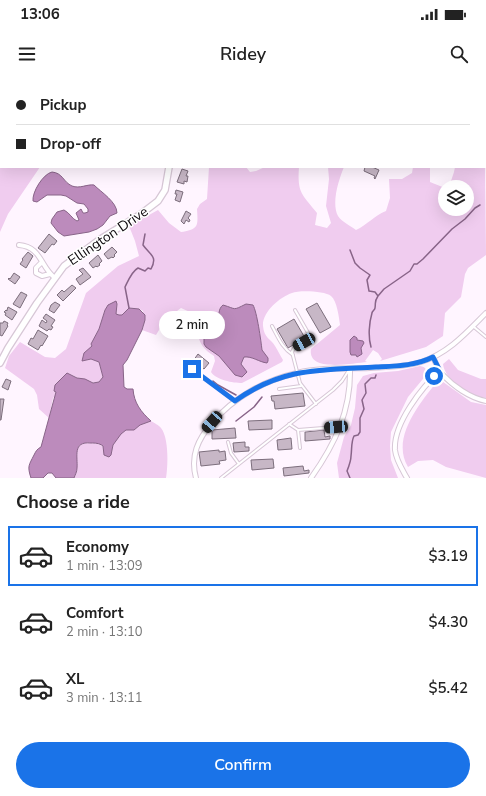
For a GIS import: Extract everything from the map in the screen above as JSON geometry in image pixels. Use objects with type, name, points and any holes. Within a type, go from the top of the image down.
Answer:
[{"type":"street","name":"Ellington Drive","points":[[0,361],[26,319],[64,266],[99,240],[141,214],[158,201],[164,190],[169,168]]},
{"type":"street","points":[[19,245],[33,249],[50,274],[55,278]]},
{"type":"street","points":[[42,262],[36,268],[36,273],[42,276],[50,274]]},
{"type":"street","points":[[196,478],[194,453],[202,436],[220,414],[235,401],[262,385],[298,372],[408,366],[433,357],[455,344],[486,313]]},
{"type":"street","points":[[433,357],[440,371],[455,386],[486,401]]},
{"type":"street","points":[[311,478],[333,443],[340,428],[346,407],[350,369]]},
{"type":"street","points":[[407,478],[395,452],[396,437],[417,395],[440,371]]},
{"type":"lane","points":[[295,310],[311,338],[294,348],[292,352],[298,377],[302,386],[316,404]]},
{"type":"lane","points":[[272,326],[282,345],[293,355]]},
{"type":"lane","points":[[473,326],[486,337]]},
{"type":"lane","points":[[192,369],[235,401]]},
{"type":"lane","points":[[221,478],[316,404],[338,385],[350,369]]},
{"type":"lane","points":[[279,389],[302,386]]},
{"type":"lane","points":[[289,424],[298,430],[340,428]]},
{"type":"lane","points":[[298,430],[300,448]]},
{"type":"lane","points":[[228,442],[231,454],[239,464]]},
{"type":"shaded area","points":[[0,168],[39,168],[8,214],[0,232]]},
{"type":"shaded area","points":[[209,168],[247,168],[250,172],[263,168],[299,168],[299,182],[302,193],[317,213],[315,225],[327,228],[331,223],[326,206],[329,179],[328,168],[344,168],[336,191],[336,211],[338,216],[344,222],[356,230],[386,211],[390,198],[389,179],[402,179],[412,173],[413,168],[430,168],[430,182],[438,185],[438,216],[474,216],[474,180],[451,180],[455,168],[485,168],[486,255],[468,268],[465,274],[461,297],[445,313],[443,336],[426,347],[380,361],[382,359],[378,353],[373,350],[365,361],[367,362],[342,365],[323,364],[316,361],[312,356],[311,349],[340,325],[335,302],[328,294],[318,292],[295,292],[287,295],[277,302],[269,310],[263,321],[265,333],[275,346],[283,360],[282,362],[242,383],[230,382],[213,375],[211,372],[215,361],[214,356],[207,351],[200,342],[192,313],[181,308],[165,320],[156,335],[142,330],[144,325],[143,311],[129,308],[119,316],[116,314],[117,304],[108,305],[99,329],[91,344],[92,346],[83,361],[91,359],[99,362],[103,377],[96,383],[83,380],[67,373],[55,385],[56,395],[53,398],[49,418],[39,409],[37,395],[34,389],[5,368],[9,356],[20,342],[45,357],[55,358],[66,349],[86,293],[118,266],[139,256],[129,226],[158,210],[169,223],[181,232],[194,228],[197,223],[197,209],[200,204],[207,199]]},
{"type":"shaded area","points":[[52,172],[61,176],[72,186],[78,187],[94,185],[112,201],[117,213],[110,216],[103,225],[97,229],[89,232],[64,236],[58,232],[51,223],[57,212],[64,210],[77,221],[79,220],[76,213],[81,209],[83,213],[88,212],[88,209],[84,204],[77,203],[66,196],[61,195],[47,195],[37,202],[33,201],[34,193],[39,184],[45,176]]},
{"type":"shaded area","points":[[116,301],[116,314],[122,315],[129,308],[139,309],[145,315],[142,330],[123,365],[124,387],[127,389],[133,389],[135,399],[139,407],[151,421],[140,425],[134,430],[126,430],[121,434],[113,445],[111,455],[109,457],[104,455],[103,446],[100,444],[85,443],[78,447],[77,469],[74,478],[56,478],[52,473],[48,473],[43,478],[31,478],[29,466],[36,451],[41,447],[56,392],[54,391],[55,385],[67,373],[93,383],[99,382],[103,377],[99,362],[91,359],[82,361],[84,353],[92,346],[91,344],[99,329],[105,310],[108,305]]},
{"type":"shaded area","points":[[246,304],[253,305],[259,327],[262,350],[268,358],[268,361],[267,363],[261,362],[250,357],[244,357],[241,364],[247,372],[242,377],[235,375],[219,356],[206,347],[204,344],[204,336],[206,331],[219,321],[220,310],[223,305],[234,309]]},
{"type":"shaded area","points":[[354,336],[357,340],[363,341],[364,343],[361,348],[362,354],[357,357],[356,355],[351,355],[350,352],[350,340]]},
{"type":"shaded area","points":[[449,359],[458,370],[481,379],[486,379],[486,398],[466,391],[453,382],[448,376],[443,364]]},
{"type":"shaded area","points":[[420,366],[425,368],[427,374],[408,397],[391,432],[391,460],[398,478],[339,478],[337,463],[344,437],[351,425],[355,408],[357,385],[363,376]]},
{"type":"shaded area","points":[[439,379],[471,402],[486,405],[486,478],[446,467],[433,460],[418,461],[408,467],[403,456],[405,432],[410,420],[424,398]]},
{"type":"shaded area","points":[[151,421],[158,425],[164,433],[167,445],[166,478],[74,478],[77,469],[77,453],[82,444],[94,443],[100,445],[111,455],[113,445],[120,434],[126,430],[134,430],[140,425]]},
{"type":"building","points":[[365,168],[374,168],[379,170],[375,179],[375,176],[364,171]]},
{"type":"building","points":[[182,169],[188,171],[186,176],[188,176],[187,182],[184,181],[184,184],[177,182]]},
{"type":"building","points":[[176,190],[183,192],[180,202],[175,200],[177,194],[175,194]]},
{"type":"building","points":[[186,211],[191,214],[188,218],[190,220],[189,222],[186,220],[184,224],[181,221]]},
{"type":"building","points":[[49,234],[57,241],[54,245],[52,244],[45,253],[38,248]]},
{"type":"building","points":[[112,247],[117,252],[113,258],[108,259],[104,254]]},
{"type":"building","points":[[28,252],[33,256],[26,268],[20,264]]},
{"type":"building","points":[[98,255],[102,261],[99,264],[100,265],[93,268],[89,263]]},
{"type":"building","points":[[83,268],[91,277],[80,285],[76,279],[83,274],[79,270]]},
{"type":"building","points":[[14,273],[20,277],[15,284],[8,279],[10,279]]},
{"type":"building","points":[[72,285],[76,288],[63,301],[57,295],[62,290],[64,292]]},
{"type":"building","points":[[21,292],[27,295],[20,308],[13,304]]},
{"type":"building","points":[[55,302],[60,305],[54,313],[49,310],[51,305]]},
{"type":"building","points":[[317,303],[331,327],[320,333],[306,309]]},
{"type":"building","points":[[8,307],[17,312],[12,320],[5,315],[6,313],[4,312],[6,310],[7,311]]},
{"type":"building","points":[[46,314],[55,320],[51,326],[53,327],[51,330],[49,329],[47,331],[39,326],[42,320],[46,323],[47,321],[43,318]]},
{"type":"building","points":[[294,319],[305,338],[288,348],[277,329]]},
{"type":"building","points":[[4,321],[8,323],[8,326],[2,336],[0,335],[0,323],[3,323]]},
{"type":"building","points":[[38,330],[48,336],[38,350],[28,344]]},
{"type":"building","points":[[198,354],[209,363],[204,369],[193,361]]},
{"type":"building","points":[[6,379],[11,381],[8,390],[2,387]]},
{"type":"building","points":[[303,393],[305,406],[275,409],[274,401],[272,401],[271,396]]},
{"type":"building","points":[[0,399],[4,399],[1,420],[0,420]]},
{"type":"building","points":[[272,420],[272,429],[249,430],[248,421]]},
{"type":"building","points":[[235,428],[236,438],[212,439],[212,430]]},
{"type":"building","points":[[324,430],[325,437],[330,436],[330,439],[305,441],[305,432]]},
{"type":"building","points":[[291,438],[292,449],[278,450],[277,440]]},
{"type":"building","points":[[245,442],[245,447],[249,447],[249,451],[234,452],[233,443]]},
{"type":"building","points":[[219,450],[219,452],[225,451],[226,460],[219,461],[220,464],[201,466],[199,452]]},
{"type":"building","points":[[273,459],[274,468],[252,470],[251,460]]},
{"type":"building","points":[[303,466],[304,471],[309,470],[309,473],[284,476],[283,468]]},
{"type":"waterway","points":[[378,296],[384,289],[410,271],[414,264],[417,264],[423,259],[452,229],[480,205]]},
{"type":"waterway","points":[[129,308],[125,287],[130,276],[138,268],[145,271],[148,268],[151,269],[154,261],[143,245],[145,234]]},
{"type":"waterway","points":[[350,250],[355,263],[370,275],[367,280],[369,291],[375,292],[378,296],[370,321],[369,334],[371,347]]},
{"type":"waterway","points":[[350,478],[347,471],[351,460],[353,438],[360,432],[360,418],[364,409],[362,400],[366,393],[365,384],[371,378],[375,378],[376,375]]},
{"type":"waterway","points":[[213,381],[236,395]]},
{"type":"waterway","points":[[236,421],[254,407],[262,397]]},
{"type":"route","points":[[192,369],[235,401],[254,389],[298,372],[408,366],[433,357],[440,371],[434,376]]}]
